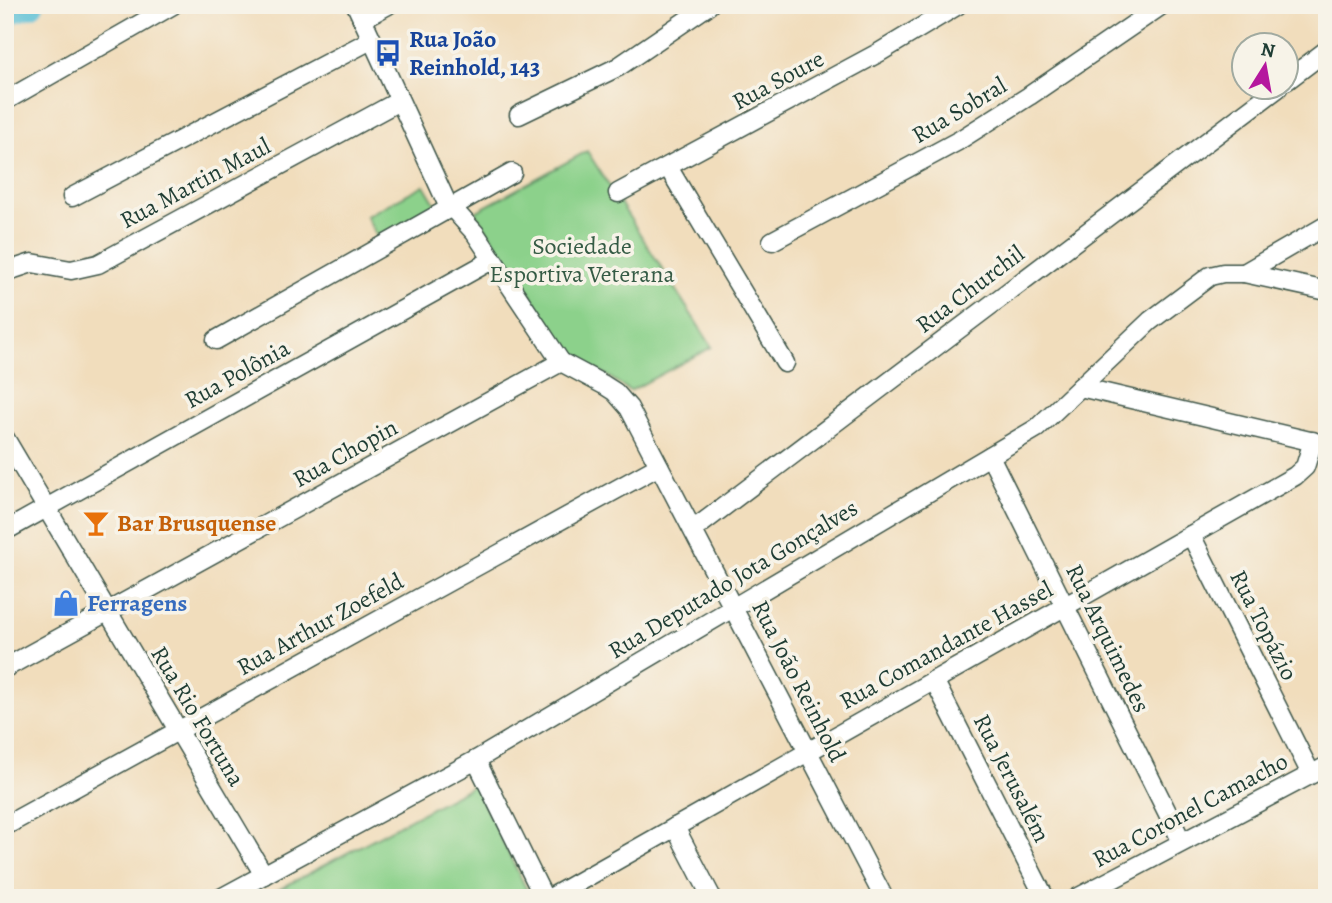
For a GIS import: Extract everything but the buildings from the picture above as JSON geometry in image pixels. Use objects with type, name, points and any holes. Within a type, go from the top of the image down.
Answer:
[{"type":"street","points":[[5,101],[173,5]]},
{"type":"street","points":[[359,12],[388,5]]},
{"type":"street","points":[[519,115],[618,67],[709,5]]},
{"type":"street","name":"Rua Soure","points":[[618,193],[880,52],[958,5]]},
{"type":"street","name":"Rua Sobral","points":[[772,241],[958,141],[1162,5]]},
{"type":"street","name":"Rua João Reinhold","points":[[359,12],[446,201],[467,222],[561,362],[604,385],[623,399],[884,898]]},
{"type":"street","points":[[72,197],[372,40]]},
{"type":"street","points":[[1300,70],[1327,50]]},
{"type":"street","name":"Rua Martin Maul","points":[[5,272],[32,263],[71,270],[98,264],[399,100]]},
{"type":"street","name":"Rua Churchil","points":[[692,530],[1259,102]]},
{"type":"street","points":[[668,167],[786,363]]},
{"type":"street","points":[[216,340],[512,173]]},
{"type":"street","points":[[1244,273],[1327,225]]},
{"type":"street","name":"Rua Polônia","points":[[5,531],[492,260]]},
{"type":"street","name":"Rua Deputado Jota Gonçalves","points":[[221,898],[476,760],[1037,428],[1150,321],[1199,283],[1210,276],[1223,273],[1244,273]]},
{"type":"street","points":[[1244,273],[1327,291]]},
{"type":"street","name":"Rua Chopin","points":[[5,668],[561,362]]},
{"type":"street","points":[[1080,387],[1320,443]]},
{"type":"street","name":"Rua Rio Fortuna","points":[[5,438],[264,875]]},
{"type":"street","name":"Rua Comandante Hassel","points":[[547,898],[1295,476],[1305,467],[1320,443]]},
{"type":"street","name":"Rua Arquimedes","points":[[990,456],[1182,842]]},
{"type":"street","name":"Rua Arthur Zoefeld","points":[[5,826],[659,466]]},
{"type":"street","name":"Rua Topázio","points":[[1191,535],[1319,770]]},
{"type":"street","name":"Rua Jerusalém","points":[[934,680],[1045,898]]},
{"type":"street","points":[[476,760],[547,898]]},
{"type":"street","name":"Rua Coronel Camacho","points":[[1077,898],[1319,770]]},
{"type":"street","points":[[675,827],[712,898]]},
{"type":"green space","name":"Sociedade Esportiva Veterana","points":[[587,151],[712,347],[630,391],[605,374],[577,361],[570,354],[475,212]]},
{"type":"green space","points":[[424,185],[437,207],[379,240],[366,216]]},
{"type":"green space","points":[[474,785],[531,898],[263,898]]},
{"type":"waterway","points":[[5,14],[32,5]]},
{"type":"place","name":"Rua João Reinhold, 143","points":[[388,53]]},
{"type":"place","name":"Bar Brusquense","points":[[96,523]]},
{"type":"place","name":"Ferragens","points":[[66,603]]}]
